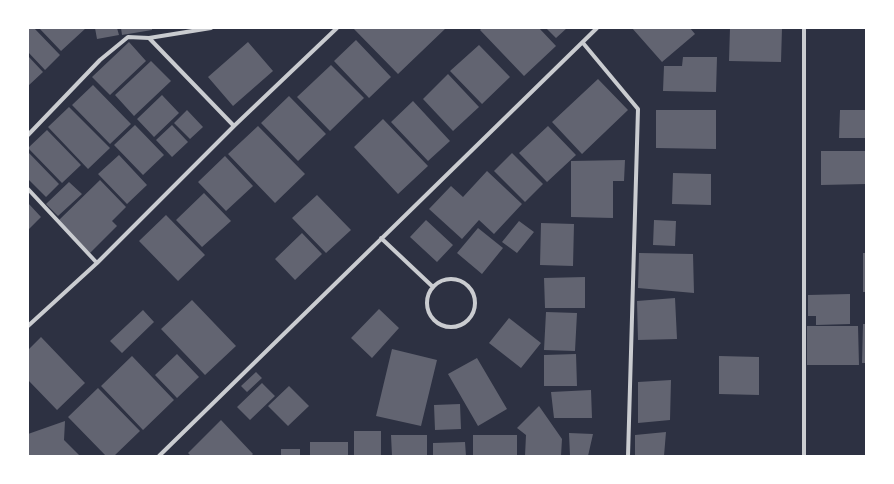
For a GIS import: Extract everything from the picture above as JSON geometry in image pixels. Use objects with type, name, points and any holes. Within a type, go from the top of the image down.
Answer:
[{"type":"street","points":[[28,135],[100,60],[128,37],[149,38],[211,28]]},
{"type":"street","points":[[28,326],[97,263],[234,126],[337,28]]},
{"type":"street","points":[[159,456],[597,28]]},
{"type":"street","points":[[804,28],[804,456]]},
{"type":"street","points":[[149,38],[234,126]]},
{"type":"street","points":[[583,43],[638,109],[628,456]]},
{"type":"street","points":[[28,189],[97,263]]},
{"type":"street","points":[[381,238],[433,287]]},
{"type":"street","points":[[453,279],[463,282],[471,289],[475,299],[474,310],[469,319],[460,326],[449,327],[439,324],[431,317],[427,307],[428,296],[433,287],[442,281],[453,279]]},
{"type":"building","points":[[28,28],[34,28],[60,55],[45,70],[28,52]]},
{"type":"building","points":[[39,28],[86,28],[61,51]]},
{"type":"building","points":[[95,28],[117,28],[119,35],[97,39]]},
{"type":"building","points":[[121,28],[152,28],[152,30],[122,35]]},
{"type":"building","points":[[353,28],[446,28],[398,74]]},
{"type":"building","points":[[482,28],[539,28],[556,46],[524,76],[480,30]]},
{"type":"building","points":[[546,28],[567,28],[556,38]]},
{"type":"building","points":[[632,28],[690,28],[695,34],[662,62]]},
{"type":"building","points":[[730,28],[782,28],[781,62],[729,61]]},
{"type":"building","points":[[356,40],[391,77],[369,98],[334,61]]},
{"type":"building","points":[[129,42],[146,61],[110,95],[92,77]]},
{"type":"building","points":[[248,42],[273,71],[233,106],[208,77]]},
{"type":"building","points":[[479,45],[510,77],[482,104],[450,71]]},
{"type":"building","points":[[28,56],[43,72],[28,86]]},
{"type":"building","points":[[683,57],[717,57],[716,92],[663,91],[664,66],[682,66]]},
{"type":"building","points":[[151,61],[171,81],[134,116],[115,95]]},
{"type":"building","points":[[331,65],[364,98],[330,131],[297,97]]},
{"type":"building","points":[[448,74],[479,107],[453,131],[423,99]]},
{"type":"building","points":[[598,79],[628,110],[582,154],[552,122]]},
{"type":"building","points":[[93,85],[131,124],[110,144],[72,105]]},
{"type":"building","points":[[162,95],[179,113],[154,137],[137,119]]},
{"type":"building","points":[[289,96],[326,134],[298,161],[261,123]]},
{"type":"building","points":[[413,101],[450,141],[428,161],[391,122]]},
{"type":"building","points":[[69,107],[110,148],[88,169],[48,127]]},
{"type":"building","points":[[187,110],[203,127],[190,139],[174,123]]},
{"type":"building","points":[[656,110],[716,110],[716,149],[656,148]]},
{"type":"building","points":[[840,110],[866,110],[866,138],[839,138]]},
{"type":"building","points":[[383,119],[428,166],[398,194],[354,147]]},
{"type":"building","points":[[135,125],[164,155],[143,175],[114,145]]},
{"type":"building","points":[[172,125],[188,142],[172,157],[156,140]]},
{"type":"building","points":[[258,126],[305,174],[275,203],[228,154]]},
{"type":"building","points":[[548,126],[576,155],[547,182],[519,153]]},
{"type":"building","points":[[47,130],[81,165],[62,183],[28,148]]},
{"type":"building","points":[[821,151],[866,151],[866,184],[821,185]]},
{"type":"building","points":[[28,152],[59,184],[46,197],[28,179]]},
{"type":"building","points":[[512,153],[543,184],[525,202],[494,171]]},
{"type":"building","points":[[119,155],[147,185],[127,204],[98,174]]},
{"type":"building","points":[[225,156],[253,186],[226,211],[198,182]]},
{"type":"building","points":[[625,160],[624,181],[613,181],[613,218],[571,217],[571,161]]},
{"type":"building","points":[[487,171],[522,204],[494,234],[479,220],[462,239],[429,209],[451,186],[463,197]]},
{"type":"building","points":[[673,173],[711,174],[711,205],[672,204]]},
{"type":"building","points":[[100,180],[126,207],[112,221],[117,226],[90,253],[58,221]]},
{"type":"building","points":[[69,182],[82,194],[58,216],[46,204]]},
{"type":"building","points":[[204,193],[231,221],[202,247],[176,220]]},
{"type":"building","points":[[317,195],[351,230],[326,253],[292,218]]},
{"type":"building","points":[[28,203],[41,217],[28,230]]},
{"type":"building","points":[[166,215],[205,255],[178,281],[139,241]]},
{"type":"building","points":[[426,220],[453,245],[437,262],[410,237]]},
{"type":"building","points":[[654,220],[676,221],[675,246],[653,245]]},
{"type":"building","points":[[519,221],[534,232],[517,253],[502,242]]},
{"type":"building","points":[[541,223],[574,224],[573,266],[540,265]]},
{"type":"building","points":[[478,228],[503,248],[482,274],[457,253]]},
{"type":"building","points":[[302,233],[322,254],[295,280],[275,259]]},
{"type":"building","points":[[639,253],[693,254],[694,293],[638,288]]},
{"type":"building","points":[[863,253],[866,253],[866,292],[863,292]]},
{"type":"building","points":[[585,277],[585,308],[545,308],[544,278]]},
{"type":"building","points":[[850,294],[850,324],[816,325],[816,316],[808,316],[808,295]]},
{"type":"building","points":[[675,298],[677,339],[638,340],[637,301]]},
{"type":"building","points":[[192,300],[236,346],[205,375],[161,329]]},
{"type":"building","points":[[379,309],[399,328],[372,358],[351,338]]},
{"type":"building","points":[[143,310],[154,322],[122,353],[110,341]]},
{"type":"building","points":[[546,312],[577,313],[575,351],[544,350]]},
{"type":"building","points":[[509,318],[541,343],[521,368],[489,343]]},
{"type":"building","points":[[863,324],[866,324],[866,363],[862,363]]},
{"type":"building","points":[[807,326],[858,326],[859,365],[807,365]]},
{"type":"building","points":[[41,337],[85,383],[57,410],[28,380],[28,350]]},
{"type":"building","points":[[392,349],[437,360],[421,426],[376,416]]},
{"type":"building","points":[[177,354],[199,377],[177,398],[155,375]]},
{"type":"building","points":[[576,354],[577,386],[544,386],[544,355]]},
{"type":"building","points":[[132,356],[174,400],[143,430],[101,386]]},
{"type":"building","points":[[719,356],[759,357],[759,395],[719,394]]},
{"type":"building","points":[[477,358],[507,409],[478,426],[448,374]]},
{"type":"building","points":[[256,372],[262,378],[247,392],[241,386]]},
{"type":"building","points":[[671,380],[670,420],[638,423],[638,382]]},
{"type":"building","points":[[262,383],[275,396],[250,420],[237,407]]},
{"type":"building","points":[[289,386],[309,406],[288,426],[268,406]]},
{"type":"building","points":[[98,388],[140,431],[114,456],[106,456],[68,417]]},
{"type":"building","points":[[591,390],[592,418],[554,418],[551,392]]},
{"type":"building","points":[[460,404],[461,429],[435,430],[434,405]]},
{"type":"building","points":[[539,406],[562,439],[561,456],[525,456],[526,435],[517,428]]},
{"type":"building","points":[[221,420],[253,454],[251,456],[191,456],[188,453]]},
{"type":"building","points":[[65,421],[64,440],[80,456],[30,456],[28,454],[28,434]]},
{"type":"building","points":[[354,431],[381,431],[381,456],[354,456]]},
{"type":"building","points":[[666,432],[664,456],[635,456],[635,435]]},
{"type":"building","points":[[569,433],[593,434],[588,456],[570,456]]},
{"type":"building","points":[[391,435],[427,435],[427,456],[392,456]]},
{"type":"building","points":[[473,435],[517,435],[517,456],[473,456]]},
{"type":"building","points":[[310,442],[348,442],[348,456],[310,456]]},
{"type":"building","points":[[465,442],[466,456],[433,456],[433,443]]},
{"type":"building","points":[[281,449],[300,449],[300,456],[281,456]]}]
